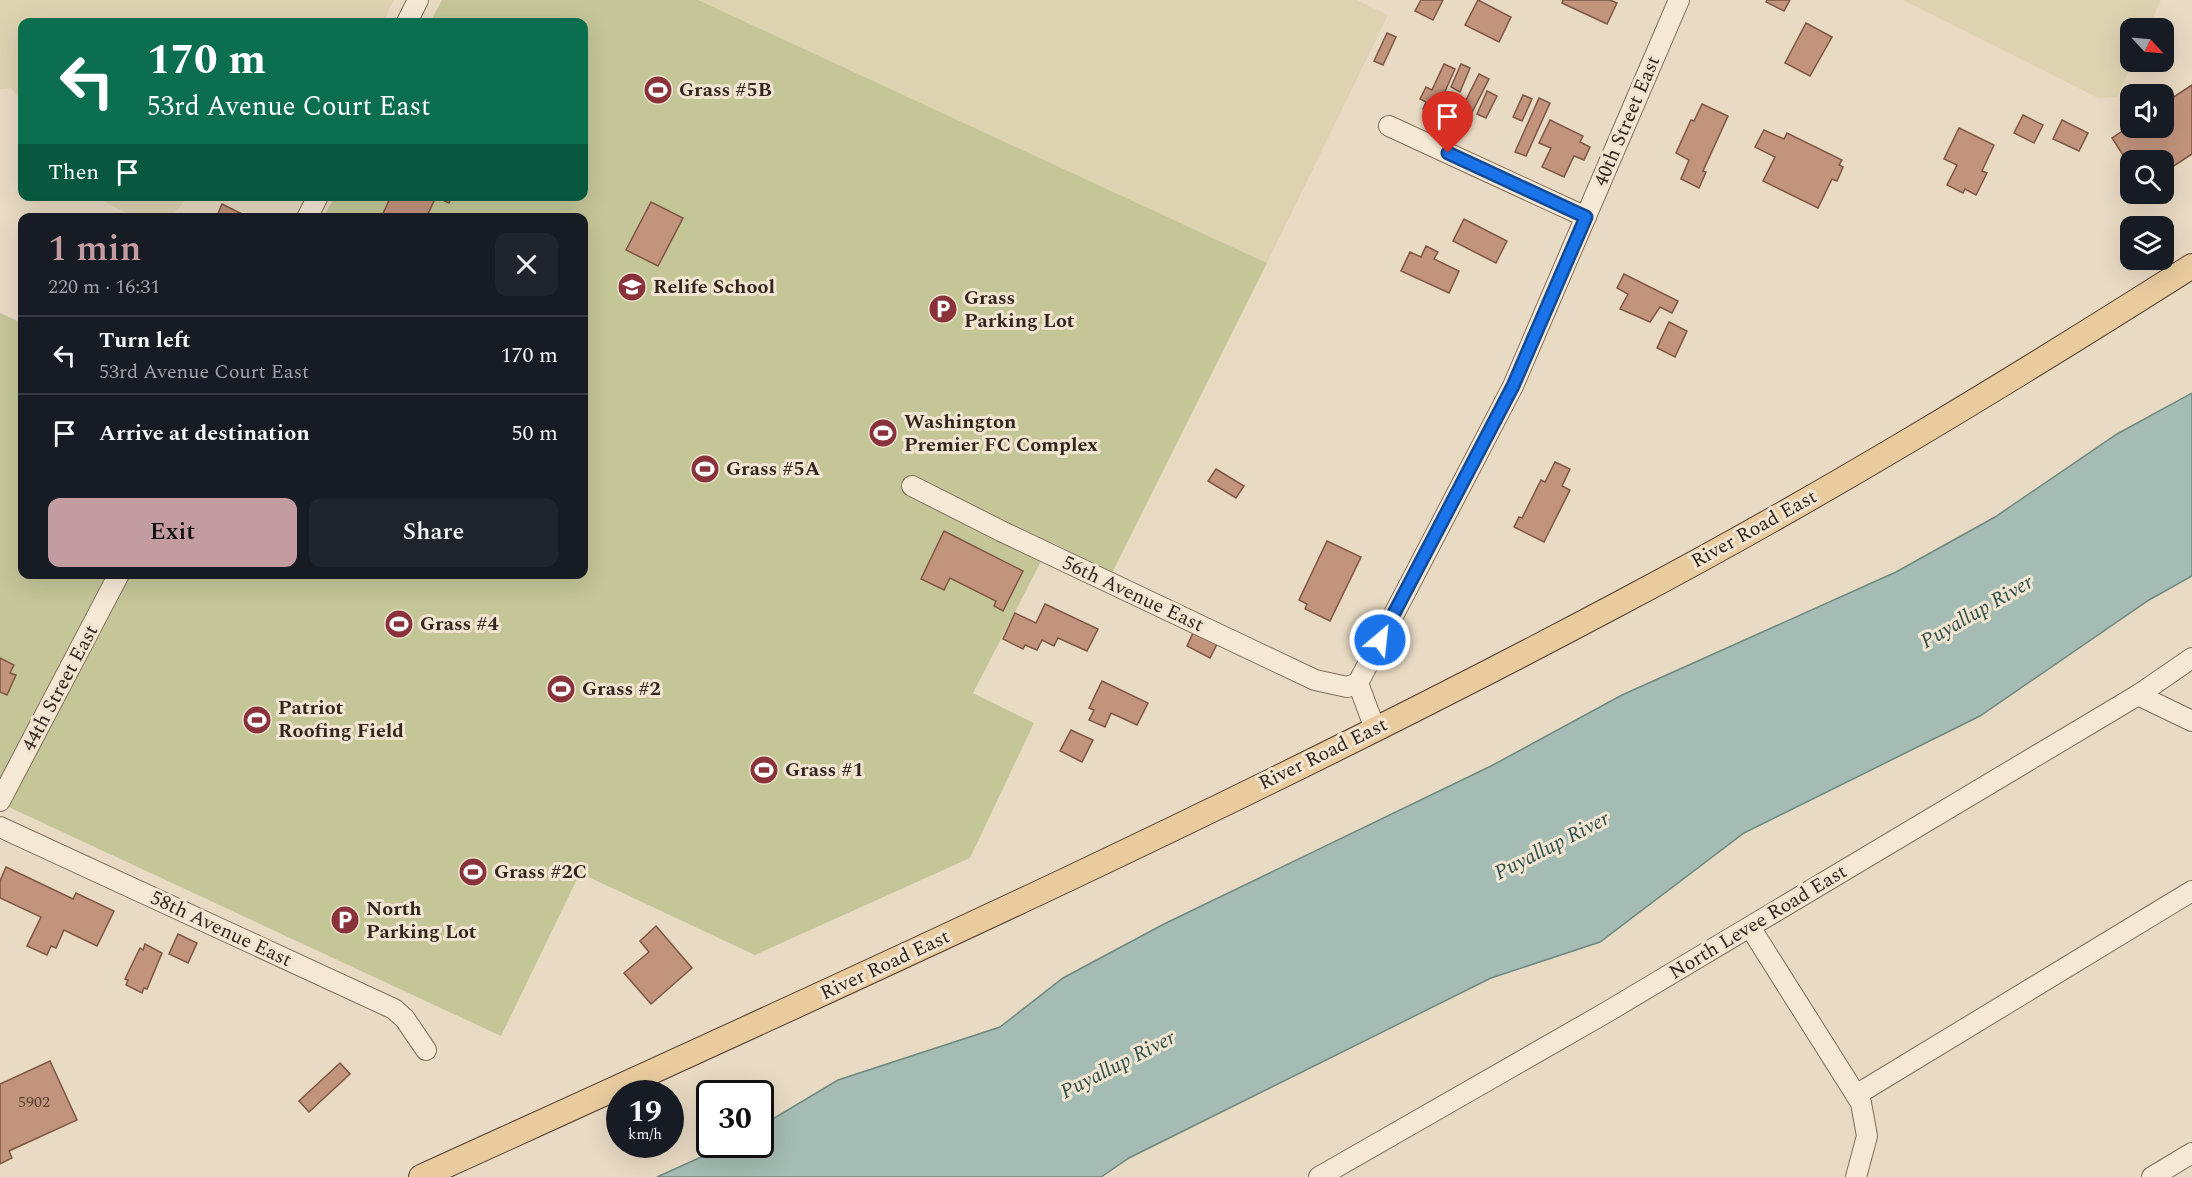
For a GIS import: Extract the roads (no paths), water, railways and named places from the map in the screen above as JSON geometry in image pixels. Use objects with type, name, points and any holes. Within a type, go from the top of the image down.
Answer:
[{"type":"main road","name":"River Road East","points":[[421,1177],[980,922],[1375,729],[1627,600],[1794,507],[2192,266]]},
{"type":"street","points":[[409,18],[418,0]]},
{"type":"street","name":"40th Street East","points":[[1358,683],[1513,386],[1679,0]]},
{"type":"street","points":[[1389,126],[1586,217]]},
{"type":"street","name":"56th Avenue East","points":[[912,486],[1001,531],[1315,680],[1347,687],[1358,683]]},
{"type":"street","name":"44th Street East","points":[[0,801],[116,579]]},
{"type":"street","name":"North Levee Road East","points":[[1319,1177],[1750,927],[2138,695],[2192,658]]},
{"type":"street","points":[[1358,683],[1375,729]]},
{"type":"street","points":[[2138,695],[2192,722]]},
{"type":"street","name":"58th Avenue East","points":[[0,826],[394,1009],[405,1019],[426,1050]]},
{"type":"street","points":[[1856,1095],[2192,891]]},
{"type":"street","points":[[1750,927],[1856,1095],[1866,1121],[1867,1137],[1857,1177]]},
{"type":"street","points":[[2152,1177],[2192,1153]]},
{"type":"water","name":"Puyallup River","points":[[2192,393],[2192,576],[2149,600],[1980,716],[1744,833],[1600,942],[1491,978],[1129,1158],[1101,1177],[657,1177],[699,1158],[774,1158],[774,1118],[838,1080],[1000,1027],[1063,978],[1164,924],[1491,766],[1622,695],[1896,572],[1995,517],[2117,434]]},
{"type":"place","name":"Grass #5B","points":[[658,90]]},
{"type":"place","name":"Relife School","points":[[632,287]]},
{"type":"place","name":"Grass Parking Lot","points":[[943,309]]},
{"type":"place","name":"Washington Premier FC Complex","points":[[883,433]]},
{"type":"place","name":"Grass #5A","points":[[705,469]]},
{"type":"place","name":"Grass #4","points":[[399,624]]},
{"type":"place","name":"Grass #2","points":[[561,689]]},
{"type":"place","name":"Patriot Roofing Field","points":[[257,720]]},
{"type":"place","name":"Grass #1","points":[[764,770]]},
{"type":"place","name":"Grass #2C","points":[[473,872]]},
{"type":"place","name":"North Parking Lot","points":[[345,920]]}]
